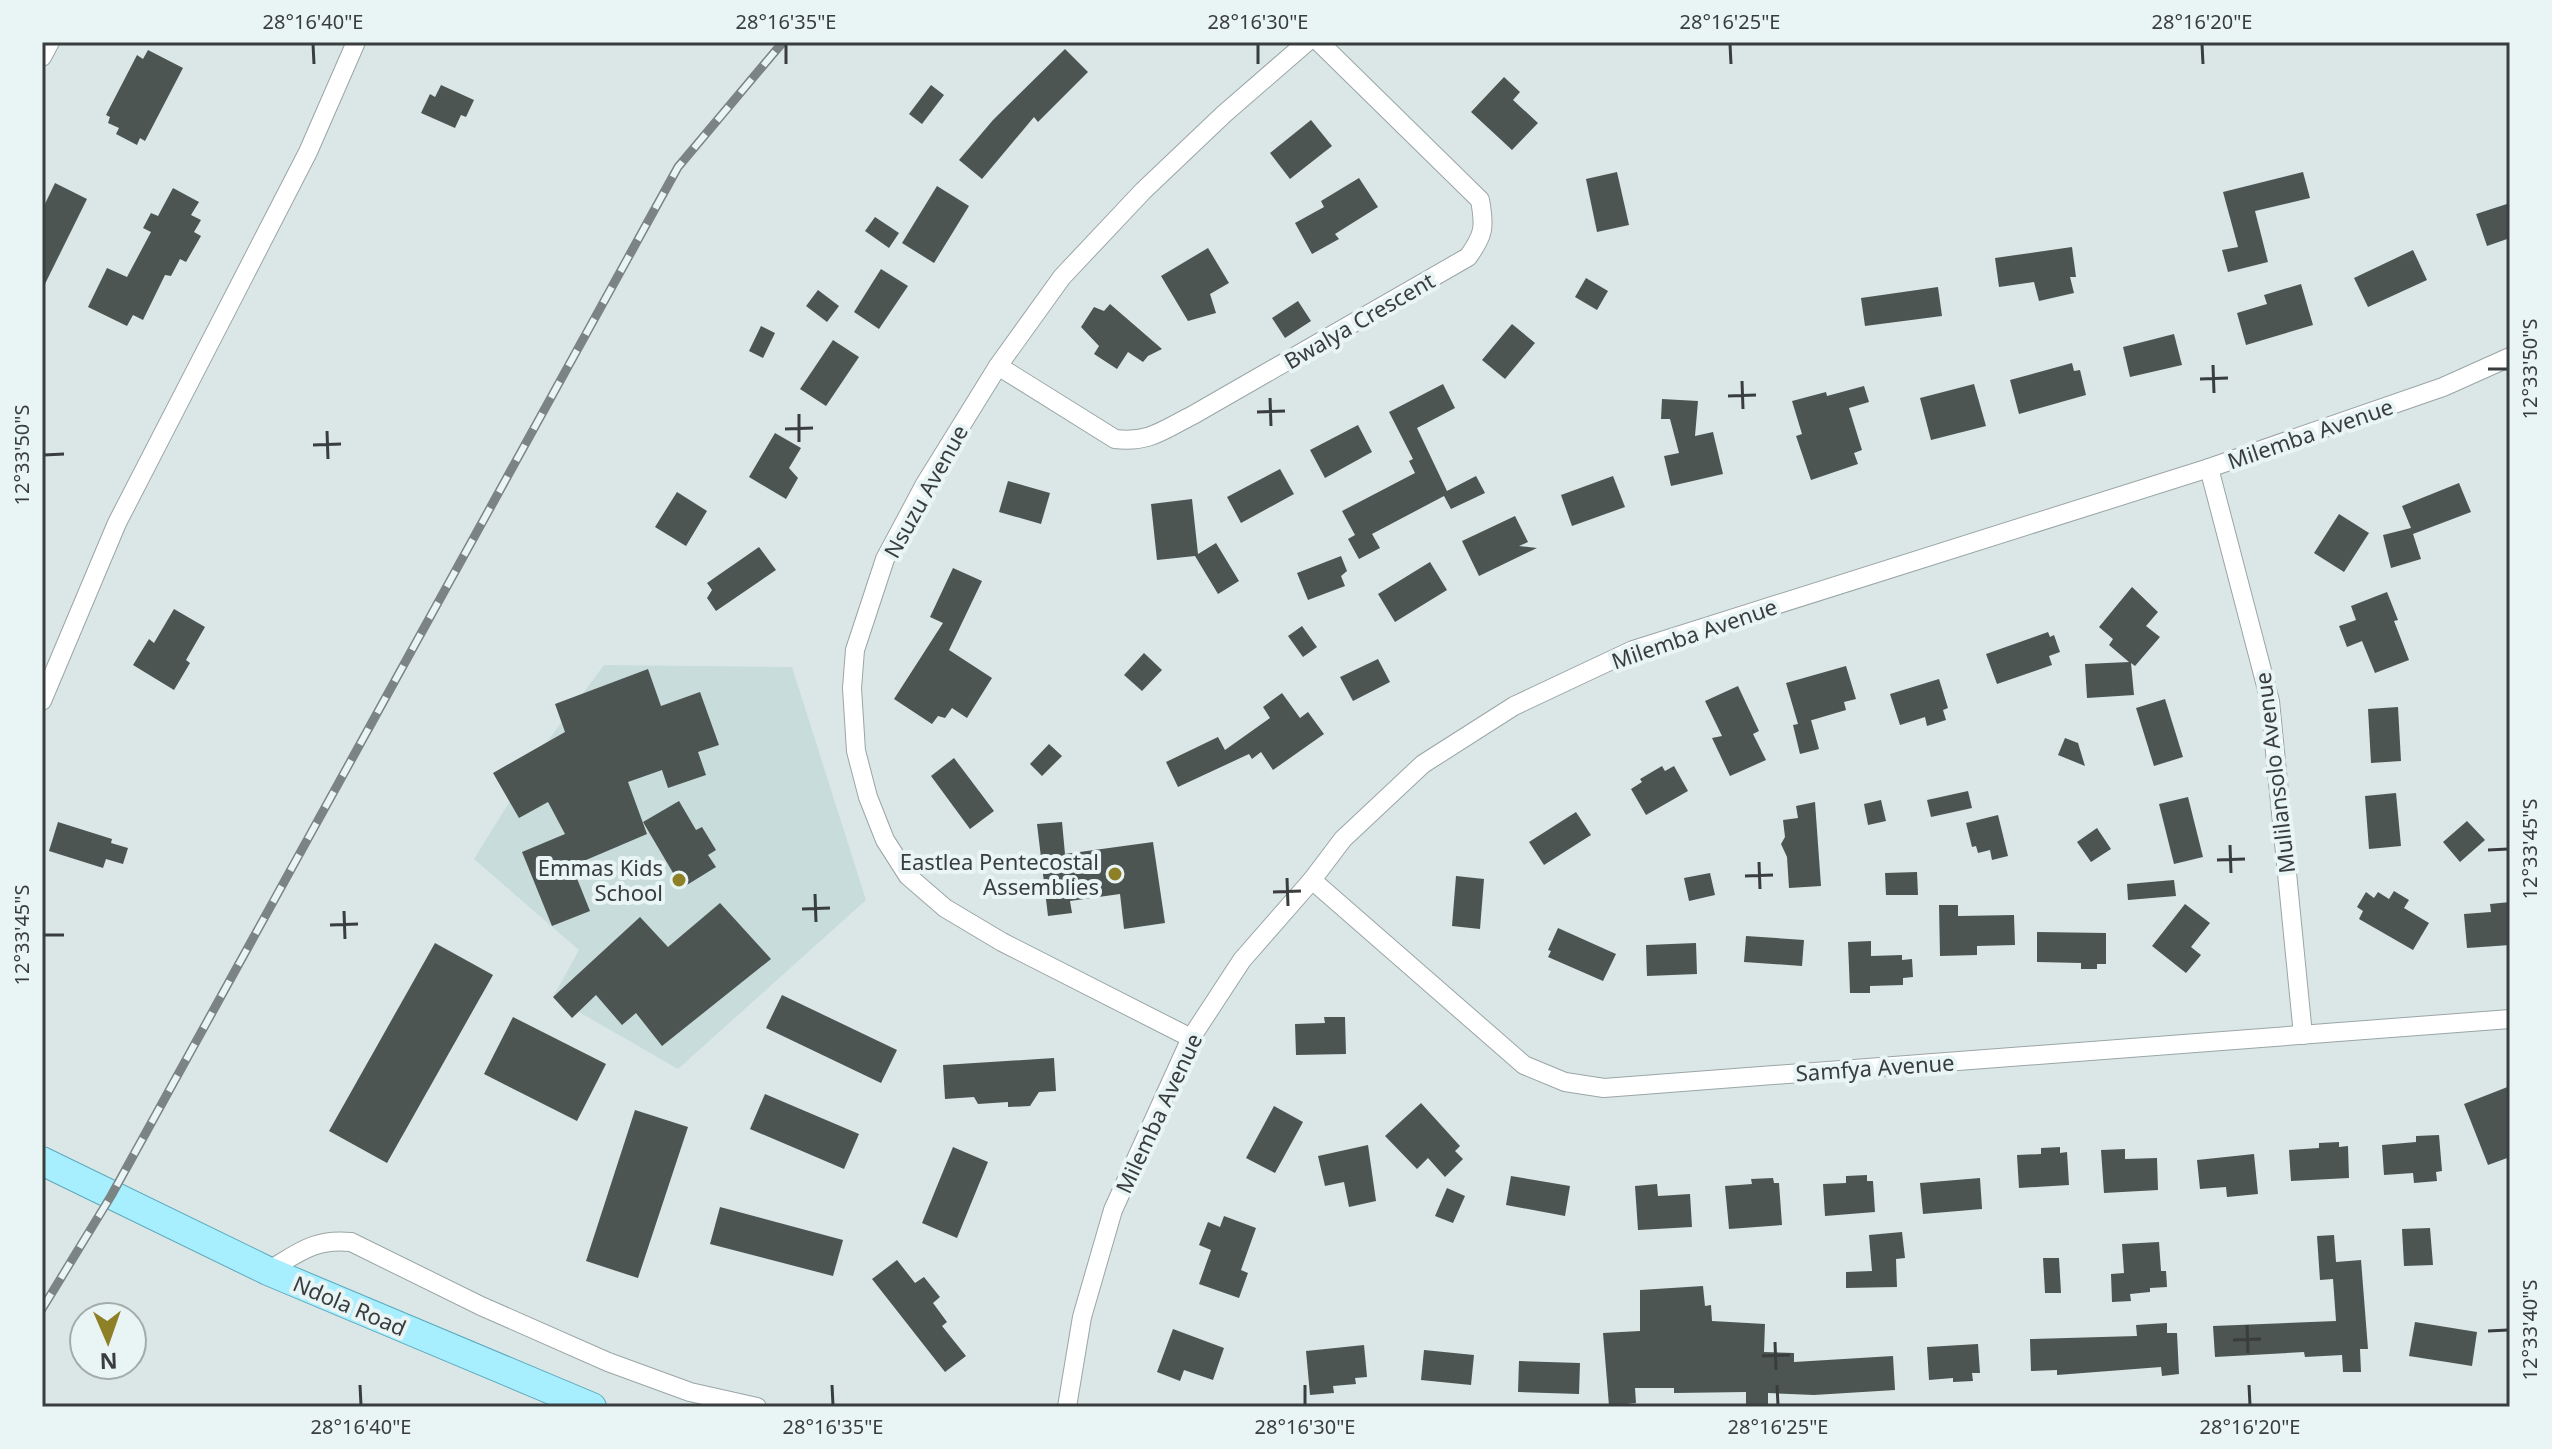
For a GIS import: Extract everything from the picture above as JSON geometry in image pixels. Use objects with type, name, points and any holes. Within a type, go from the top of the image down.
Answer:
[{"type":"main road","name":"Ndola Road","points":[[42,1161],[268,1271],[577,1404]]},
{"type":"street","points":[[42,57],[50,42]]},
{"type":"street","points":[[42,701],[117,523],[308,152],[356,42]]},
{"type":"street","name":"Nsuzu Avenue","points":[[1191,1038],[1002,942],[945,908],[908,876],[885,840],[868,797],[856,751],[852,688],[855,650],[885,559],[925,484],[998,366],[1062,277],[1143,191],[1224,114],[1307,42]]},
{"type":"street","name":"Bwalya Crescent","points":[[998,366],[1115,439],[1134,441],[1151,437],[1193,415],[1468,257],[1482,238],[1484,219],[1480,200],[1319,42]]},
{"type":"street","name":"Milemba Avenue","points":[[1067,1407],[1082,1317],[1113,1210],[1191,1038],[1242,960],[1312,880],[1343,839],[1423,764],[1514,706],[1633,650],[2209,468],[2443,387],[2510,357]]},
{"type":"street","name":"Mulilansolo Avenue","points":[[2209,468],[2270,701],[2303,1035]]},
{"type":"street","name":"Samfya Avenue","points":[[1312,880],[1524,1065],[1565,1082],[1604,1088],[2510,1019]]},
{"type":"street","points":[[268,1271],[314,1244],[333,1240],[351,1242],[481,1306],[608,1362],[690,1392],[757,1407]]},
{"type":"shaded area","name":"Emmas Kids School","points":[[604,665],[792,667],[866,900],[678,1069],[553,997],[579,950],[474,859],[546,743]]},
{"type":"building","points":[[1065,49],[1088,72],[1038,122],[1034,117],[982,179],[959,160],[993,120]]},
{"type":"building","points":[[148,50],[183,68],[145,141],[140,138],[137,145],[116,134],[119,128],[108,123],[110,117],[106,115],[137,55],[143,59]]},
{"type":"building","points":[[1504,77],[1520,92],[1513,100],[1538,123],[1512,150],[1471,112]]},
{"type":"building","points":[[441,85],[474,100],[466,117],[461,115],[455,128],[421,113],[430,94],[435,97]]},
{"type":"building","points":[[931,85],[944,95],[922,124],[909,114]]},
{"type":"building","points":[[1311,120],[1332,146],[1290,179],[1270,153]]},
{"type":"building","points":[[1617,172],[1629,225],[1597,232],[1586,179]]},
{"type":"building","points":[[2303,172],[2310,198],[2255,211],[2268,262],[2228,272],[2222,250],[2238,247],[2223,192]]},
{"type":"building","points":[[1359,178],[1378,207],[1335,234],[1339,239],[1312,254],[1295,223],[1324,207],[1321,201]]},
{"type":"building","points":[[55,183],[87,199],[42,290],[42,210]]},
{"type":"building","points":[[937,186],[969,206],[934,263],[902,243]]},
{"type":"building","points":[[173,188],[199,202],[191,215],[201,220],[194,232],[201,236],[186,262],[180,259],[171,276],[165,275],[143,320],[133,315],[127,326],[88,307],[107,268],[127,277],[151,232],[143,228],[151,213],[158,216]]},
{"type":"building","points":[[2510,203],[2510,238],[2487,246],[2476,214]]},
{"type":"building","points":[[875,217],[899,233],[889,248],[865,231]]},
{"type":"building","points":[[2072,247],[2076,277],[2070,277],[2074,293],[2039,301],[2034,282],[1999,287],[1995,258]]},
{"type":"building","points":[[1208,248],[1229,283],[1210,294],[1216,313],[1188,321],[1161,276]]},
{"type":"building","points":[[2413,250],[2427,280],[2368,307],[2354,278]]},
{"type":"building","points":[[881,269],[908,286],[879,329],[854,312]]},
{"type":"building","points":[[1586,278],[1608,291],[1597,310],[1575,297]]},
{"type":"building","points":[[2301,284],[2313,325],[2246,345],[2237,313],[2267,304],[2264,295]]},
{"type":"building","points":[[1938,287],[1942,316],[1865,326],[1861,298]]},
{"type":"building","points":[[818,290],[839,306],[827,322],[806,306]]},
{"type":"building","points":[[1298,301],[1311,321],[1285,338],[1272,318]]},
{"type":"building","points":[[1110,304],[1162,349],[1143,362],[1128,352],[1117,369],[1094,354],[1099,346],[1081,327],[1094,307],[1104,311]]},
{"type":"building","points":[[1512,324],[1535,343],[1505,379],[1482,360]]},
{"type":"building","points":[[761,326],[775,333],[763,358],[749,351]]},
{"type":"building","points":[[2174,334],[2182,365],[2130,377],[2123,347]]},
{"type":"building","points":[[833,340],[859,357],[826,406],[800,389]]},
{"type":"building","points":[[2072,363],[2074,371],[2080,370],[2086,395],[2019,414],[2010,380]]},
{"type":"building","points":[[1443,384],[1455,408],[1417,428],[1447,491],[1476,476],[1485,493],[1451,509],[1444,496],[1372,534],[1380,548],[1359,559],[1348,539],[1355,535],[1342,511],[1415,473],[1409,461],[1413,459],[1389,412]]},
{"type":"building","points":[[1974,384],[1986,426],[1931,440],[1920,398]]},
{"type":"building","points":[[1864,386],[1869,402],[1849,408],[1862,450],[1854,453],[1858,464],[1811,480],[1796,436],[1802,434],[1792,401]]},
{"type":"building","points":[[1662,399],[1698,401],[1695,436],[1713,432],[1723,474],[1671,486],[1664,456],[1679,453],[1670,419],[1661,419]]},
{"type":"building","points":[[1358,425],[1372,452],[1325,478],[1310,450]]},
{"type":"building","points":[[775,433],[801,448],[789,468],[798,478],[786,499],[749,477]]},
{"type":"building","points":[[1280,469],[1294,494],[1241,523],[1227,497]]},
{"type":"building","points":[[1613,476],[1625,507],[1572,526],[1561,495]]},
{"type":"building","points":[[1008,481],[1050,493],[1041,524],[999,512]]},
{"type":"building","points":[[2459,483],[2471,512],[2413,534],[2421,559],[2391,568],[2383,535],[2411,528],[2402,506]]},
{"type":"building","points":[[677,492],[707,511],[686,546],[655,527]]},
{"type":"building","points":[[1192,499],[1198,554],[1216,543],[1239,581],[1218,594],[1195,556],[1157,560],[1151,504]]},
{"type":"building","points":[[2339,514],[2369,533],[2344,572],[2314,553]]},
{"type":"building","points":[[1515,516],[1528,542],[1519,546],[1537,548],[1479,576],[1462,541]]},
{"type":"building","points":[[759,547],[776,570],[716,611],[707,598],[712,590],[707,583]]},
{"type":"building","points":[[1341,556],[1347,571],[1341,576],[1345,586],[1308,600],[1297,573]]},
{"type":"building","points":[[1430,562],[1447,590],[1395,622],[1378,594]]},
{"type":"building","points":[[953,568],[982,581],[949,650],[992,678],[967,718],[952,708],[945,718],[938,716],[932,724],[894,699],[943,623],[930,617]]},
{"type":"building","points":[[2132,587],[2158,612],[2146,626],[2160,637],[2135,666],[2131,663],[2134,695],[2087,698],[2085,664],[2129,662],[2109,645],[2113,639],[2099,627]]},
{"type":"building","points":[[2387,592],[2409,660],[2375,673],[2362,641],[2347,647],[2339,626],[2356,620],[2351,606]]},
{"type":"building","points":[[174,609],[205,627],[186,660],[190,663],[174,690],[133,665],[149,639],[154,643]]},
{"type":"building","points":[[1302,626],[1317,647],[1303,657],[1288,636]]},
{"type":"building","points":[[2048,632],[2050,637],[2054,635],[2060,652],[2049,656],[2052,665],[1997,684],[1986,654]]},
{"type":"building","points":[[1144,653],[1162,670],[1142,691],[1124,675]]},
{"type":"building","points":[[1378,659],[1390,682],[1353,701],[1340,677]]},
{"type":"building","points":[[1846,666],[1856,699],[1844,702],[1846,710],[1811,720],[1819,749],[1800,754],[1793,725],[1798,724],[1786,683]]},
{"type":"building","points":[[648,669],[661,706],[700,692],[719,745],[698,752],[706,775],[668,788],[662,770],[628,782],[647,834],[572,866],[590,911],[552,926],[522,852],[565,834],[548,802],[519,818],[493,773],[565,732],[555,704]]},
{"type":"building","points":[[1939,679],[1948,708],[1943,710],[1946,720],[1927,726],[1925,717],[1900,725],[1890,694]]},
{"type":"building","points":[[1738,686],[1759,731],[1753,734],[1766,760],[1730,776],[1712,738],[1722,736],[1705,701]]},
{"type":"building","points":[[1282,693],[1300,718],[1308,712],[1324,734],[1273,770],[1261,752],[1252,759],[1249,754],[1178,787],[1166,762],[1218,737],[1225,750],[1270,718],[1263,707]]},
{"type":"building","points":[[2165,699],[2183,757],[2154,766],[2136,708]]},
{"type":"building","points":[[2398,707],[2401,761],[2371,763],[2368,709]]},
{"type":"building","points":[[2065,738],[2078,743],[2085,766],[2058,755]]},
{"type":"building","points":[[1049,744],[1062,756],[1042,776],[1030,764]]},
{"type":"building","points":[[954,758],[994,811],[970,829],[931,776]]},
{"type":"building","points":[[1662,766],[1665,771],[1674,766],[1688,791],[1646,815],[1631,789],[1642,782],[1640,779]]},
{"type":"building","points":[[1968,791],[1972,808],[1931,817],[1927,800]]},
{"type":"building","points":[[2396,793],[2401,846],[2369,849],[2365,796]]},
{"type":"building","points":[[2188,797],[2203,857],[2174,864],[2159,804]]},
{"type":"building","points":[[1881,800],[1886,821],[1868,825],[1864,804]]},
{"type":"building","points":[[679,801],[696,830],[702,827],[716,850],[708,855],[716,867],[682,888],[643,822]]},
{"type":"building","points":[[1815,802],[1821,886],[1789,888],[1787,857],[1781,844],[1785,837],[1783,820],[1798,818],[1796,806]]},
{"type":"building","points":[[1576,812],[1591,835],[1544,865],[1529,842]]},
{"type":"building","points":[[1998,815],[2008,856],[1992,860],[1990,850],[1978,853],[1976,846],[1972,847],[1966,823]]},
{"type":"building","points":[[2467,821],[2485,840],[2460,862],[2443,842]]},
{"type":"building","points":[[58,822],[112,839],[111,843],[128,848],[123,864],[106,859],[103,868],[49,851]]},
{"type":"building","name":"Eastlea Pentecostal Assemblies","points":[[1062,822],[1065,854],[1153,842],[1165,923],[1124,929],[1120,894],[1070,901],[1072,913],[1048,916],[1037,824]]},
{"type":"building","points":[[2097,828],[2111,849],[2091,862],[2077,842]]},
{"type":"building","points":[[1917,872],[1918,895],[1886,895],[1885,873]]},
{"type":"building","points":[[1710,873],[1715,895],[1689,901],[1684,878]]},
{"type":"building","points":[[1456,876],[1484,879],[1480,929],[1452,926]]},
{"type":"building","points":[[2174,880],[2176,896],[2128,900],[2127,884]]},
{"type":"building","points":[[2394,891],[2409,900],[2404,908],[2429,923],[2413,950],[2359,919],[2363,911],[2357,907],[2366,892],[2374,898],[2378,892],[2389,899]]},
{"type":"building","points":[[2510,902],[2510,945],[2467,948],[2464,914],[2491,912],[2490,904]]},
{"type":"building","points":[[720,903],[771,959],[662,1046],[636,1013],[622,1025],[596,995],[572,1018],[553,997],[640,917],[668,947]]},
{"type":"building","points":[[2185,904],[2210,923],[2191,947],[2201,955],[2186,973],[2152,946]]},
{"type":"building","points":[[1939,905],[1958,905],[1958,916],[2014,915],[2015,945],[1977,946],[1977,955],[1940,956]]},
{"type":"building","points":[[1558,928],[1616,954],[1603,981],[1548,957]]},
{"type":"building","points":[[2037,932],[2106,933],[2106,964],[2097,964],[2097,969],[2081,969],[2081,963],[2037,962]]},
{"type":"building","points":[[1746,936],[1804,940],[1802,966],[1744,962]]},
{"type":"building","points":[[1871,941],[1871,956],[1902,955],[1902,960],[1912,959],[1913,977],[1903,978],[1903,985],[1870,986],[1870,993],[1850,993],[1848,942]]},
{"type":"building","points":[[435,943],[493,975],[387,1163],[329,1131]]},
{"type":"building","points":[[1696,943],[1697,974],[1647,976],[1646,945]]},
{"type":"building","points":[[782,995],[897,1050],[881,1083],[766,1028]]},
{"type":"building","points":[[513,1017],[606,1064],[577,1121],[484,1074]]},
{"type":"building","points":[[1324,1017],[1345,1017],[1346,1054],[1296,1055],[1295,1024],[1325,1023]]},
{"type":"building","points":[[1054,1058],[1056,1091],[1039,1092],[1030,1106],[1008,1107],[1008,1102],[978,1104],[974,1097],[945,1099],[943,1065]]},
{"type":"building","points":[[2510,1086],[2510,1157],[2488,1165],[2464,1104]]},
{"type":"building","points":[[765,1094],[859,1134],[844,1169],[750,1129]]},
{"type":"building","points":[[1421,1103],[1460,1146],[1455,1151],[1463,1159],[1445,1177],[1428,1158],[1417,1169],[1385,1136]]},
{"type":"building","points":[[1274,1106],[1303,1122],[1275,1173],[1246,1158]]},
{"type":"building","points":[[635,1110],[688,1127],[638,1278],[586,1261]]},
{"type":"building","points":[[2439,1135],[2442,1171],[2436,1172],[2437,1181],[2414,1183],[2413,1173],[2384,1175],[2382,1145],[2416,1142],[2416,1136]]},
{"type":"building","points":[[2339,1142],[2339,1147],[2348,1146],[2349,1178],[2291,1181],[2289,1150],[2319,1148],[2319,1143]]},
{"type":"building","points":[[1368,1145],[1376,1201],[1349,1207],[1344,1182],[1325,1186],[1318,1156]]},
{"type":"building","points":[[953,1147],[988,1162],[957,1238],[922,1223]]},
{"type":"building","points":[[2060,1147],[2060,1153],[2067,1152],[2069,1185],[2019,1188],[2017,1155],[2041,1154],[2041,1148]]},
{"type":"building","points":[[2125,1149],[2125,1159],[2157,1158],[2158,1190],[2104,1193],[2101,1150]]},
{"type":"building","points":[[2254,1154],[2258,1194],[2227,1197],[2226,1187],[2200,1189],[2197,1160]]},
{"type":"building","points":[[1867,1175],[1867,1181],[1873,1181],[1875,1212],[1825,1216],[1823,1184],[1846,1183],[1846,1176]]},
{"type":"building","points":[[1511,1176],[1570,1186],[1565,1216],[1506,1205]]},
{"type":"building","points":[[1773,1178],[1774,1183],[1779,1183],[1782,1225],[1729,1229],[1725,1186],[1752,1184],[1751,1179]]},
{"type":"building","points":[[1980,1178],[1982,1209],[1923,1214],[1920,1183]]},
{"type":"building","points":[[1657,1184],[1658,1196],[1690,1194],[1692,1227],[1638,1230],[1635,1186]]},
{"type":"building","points":[[1447,1188],[1465,1196],[1453,1223],[1435,1216]]},
{"type":"building","points":[[720,1207],[843,1240],[833,1276],[710,1244]]},
{"type":"building","points":[[1224,1216],[1256,1228],[1241,1270],[1248,1273],[1239,1298],[1199,1284],[1211,1250],[1199,1245],[1208,1222],[1220,1227]]},
{"type":"building","points":[[2430,1228],[2433,1265],[2404,1266],[2402,1229]]},
{"type":"building","points":[[1902,1232],[1905,1258],[1896,1259],[1897,1287],[1846,1288],[1846,1272],[1872,1271],[1869,1235]]},
{"type":"building","points":[[2334,1235],[2336,1262],[2361,1260],[2368,1349],[2360,1349],[2361,1372],[2343,1372],[2342,1355],[2305,1357],[2304,1352],[2215,1357],[2213,1326],[2336,1321],[2333,1279],[2320,1280],[2317,1236]]},
{"type":"building","points":[[2159,1242],[2161,1271],[2166,1271],[2167,1287],[2130,1294],[2131,1301],[2112,1302],[2111,1274],[2124,1273],[2122,1244]]},
{"type":"building","points":[[2043,1258],[2059,1258],[2061,1293],[2045,1293]]},
{"type":"building","points":[[897,1260],[915,1283],[924,1277],[940,1297],[933,1303],[947,1322],[942,1326],[966,1356],[945,1372],[872,1279]]},
{"type":"building","points":[[1703,1286],[1705,1306],[1711,1305],[1712,1321],[1765,1324],[1764,1352],[1794,1353],[1794,1362],[1893,1356],[1895,1390],[1814,1395],[1768,1393],[1768,1406],[1746,1406],[1746,1392],[1674,1393],[1674,1388],[1635,1388],[1636,1403],[1609,1406],[1603,1333],[1640,1331],[1640,1290]]},
{"type":"building","points":[[2415,1322],[2477,1332],[2472,1366],[2409,1356]]},
{"type":"building","points":[[2167,1323],[2167,1333],[2177,1333],[2179,1374],[2162,1376],[2161,1367],[2057,1375],[2057,1370],[2031,1371],[2030,1339],[2137,1336],[2136,1325]]},
{"type":"building","points":[[1173,1329],[1224,1348],[1213,1380],[1184,1370],[1180,1381],[1157,1372]]},
{"type":"building","points":[[1978,1344],[1980,1373],[1972,1373],[1973,1381],[1953,1382],[1953,1378],[1929,1380],[1927,1347]]},
{"type":"building","points":[[1364,1345],[1367,1377],[1355,1378],[1356,1384],[1333,1386],[1334,1393],[1310,1395],[1306,1351]]},
{"type":"building","points":[[1424,1350],[1474,1355],[1471,1385],[1421,1380]]},
{"type":"building","points":[[1519,1361],[1580,1363],[1579,1394],[1518,1392]]},
{"type":"railway","points":[[42,1309],[111,1196],[678,167],[783,42]]},
{"type":"place","name":"Eastlea Pentecostal Assemblies","points":[[1115,874]]},
{"type":"place","name":"Emmas Kids School","points":[[679,880]]}]
